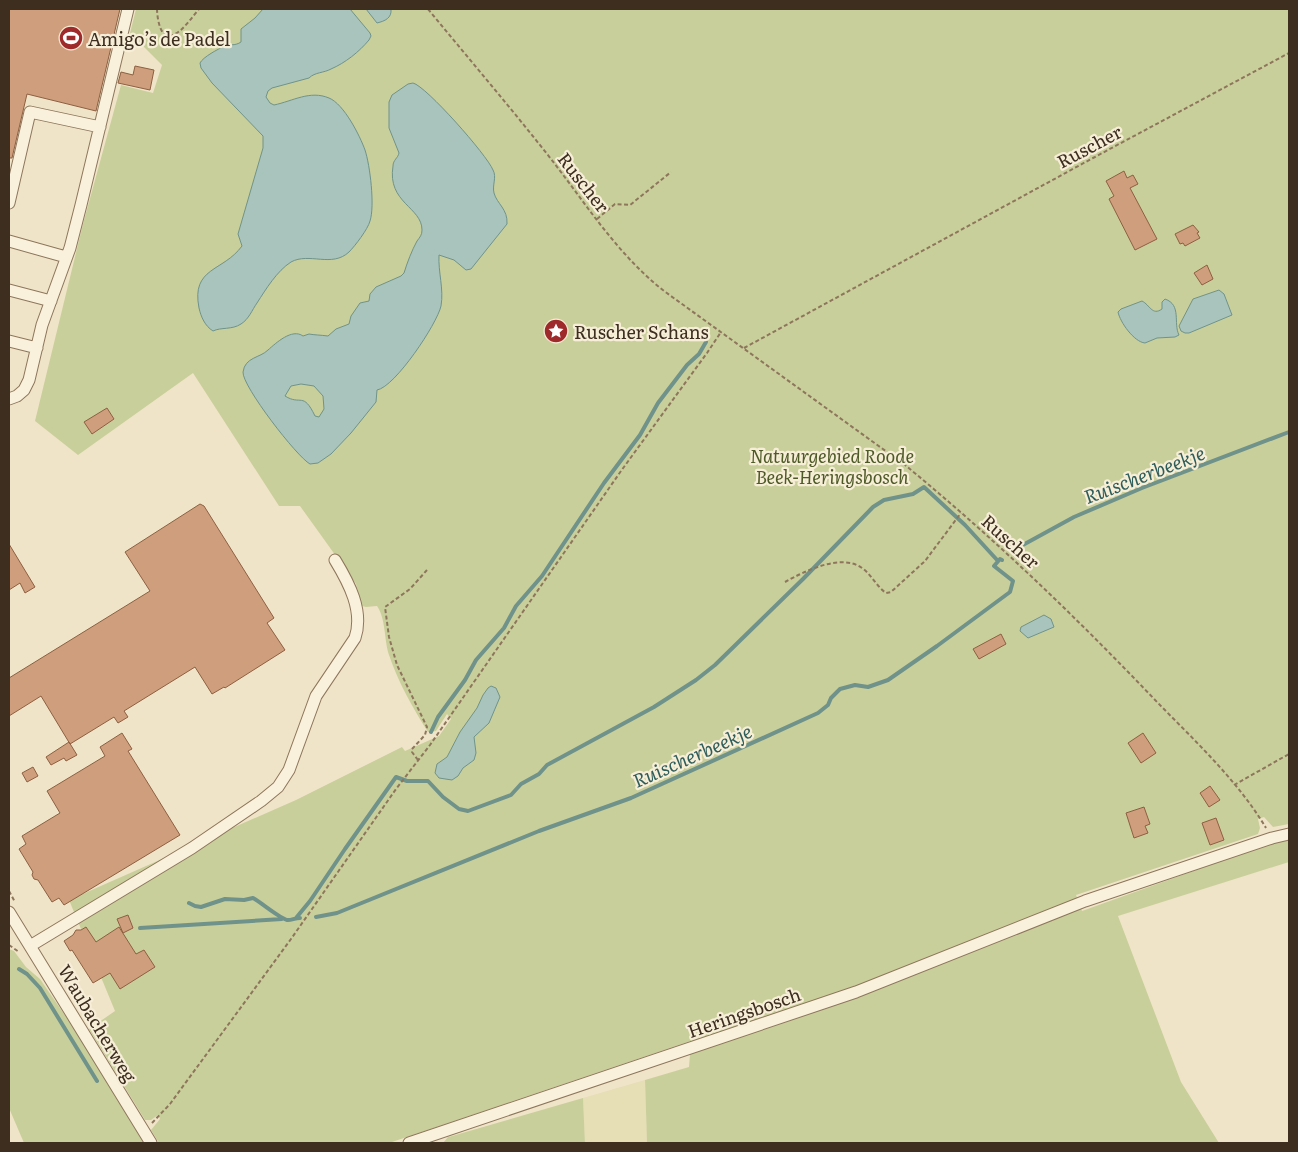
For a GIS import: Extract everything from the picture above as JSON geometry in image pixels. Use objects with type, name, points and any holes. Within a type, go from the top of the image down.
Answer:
[{"type":"street","points":[[9,399],[24,390],[29,380],[42,325],[66,257],[81,205],[128,9]]},
{"type":"street","points":[[9,203],[30,112],[100,127]]},
{"type":"street","points":[[9,241],[66,257]]},
{"type":"street","points":[[9,290],[50,301]]},
{"type":"street","points":[[9,341],[37,348]]},
{"type":"street","points":[[30,946],[192,848],[261,801],[278,787],[289,770],[316,696],[355,638],[359,628],[359,614],[347,579],[335,560]]},
{"type":"street","name":"Heringsbosch","points":[[409,1143],[430,1140],[856,992],[1085,901],[1272,838],[1289,834]]},
{"type":"street","name":"Waubacherweg","points":[[11,919],[30,946],[151,1143]]},
{"type":"path","points":[[157,9],[158,22],[162,31],[169,36],[173,36],[199,9]]},
{"type":"path","name":"Ruscher","points":[[428,9],[549,157],[614,242],[641,271],[664,291],[905,465],[961,513],[1054,597],[1174,720],[1234,785],[1262,820],[1272,838]]},
{"type":"path","name":"Ruscher","points":[[743,348],[1289,53]]},
{"type":"path","points":[[597,219],[615,204],[630,205],[671,172]]},
{"type":"path","points":[[143,1129],[155,1120],[170,1104],[291,939],[396,788],[418,760],[721,332]]},
{"type":"path","points":[[785,582],[809,570],[844,562],[856,564],[862,568],[877,587],[886,593],[891,592],[925,561],[961,513]]},
{"type":"path","points":[[418,760],[412,749],[425,735],[427,726],[397,665],[389,637],[385,612],[386,608],[410,589],[427,570]]},
{"type":"path","points":[[1234,785],[1289,754]]},
{"type":"shaded area","points":[[645,1080],[647,1143],[585,1143],[583,1098]]},
{"type":"green space","name":"Natuurgebied Roode Beek-Heringsbosch","points":[[136,9],[1289,9],[1289,824],[1273,827],[1264,817],[1258,819],[1260,828],[1258,834],[1076,895],[1082,911],[1274,842],[1289,839],[1289,862],[1118,916],[1181,1082],[1219,1143],[647,1143],[645,1080],[689,1067],[691,1041],[389,1143],[159,1143],[151,1130],[160,1119],[158,1115],[151,1120],[145,1120],[89,1029],[115,1011],[69,900],[296,800],[402,747],[405,751],[439,736],[451,719],[447,714],[436,731],[428,732],[406,695],[397,675],[387,649],[382,617],[377,606],[362,606],[356,584],[300,506],[279,506],[193,373],[78,455],[35,421],[83,224],[121,85],[153,93],[162,65],[130,33]]},
{"type":"green space","points":[[9,949],[14,951],[26,967],[40,979],[71,1024],[144,1143],[24,1143],[9,1108]]},
{"type":"green space","points":[[583,1098],[585,1143],[443,1143],[448,1137]]},
{"type":"water","points":[[263,9],[350,9],[370,33],[369,40],[352,57],[341,64],[309,78],[272,88],[268,91],[266,97],[274,105],[302,97],[322,96],[335,101],[346,113],[365,150],[369,165],[372,206],[370,221],[358,242],[342,257],[328,260],[305,258],[291,262],[272,281],[244,322],[238,326],[213,331],[202,318],[199,308],[198,295],[200,285],[210,271],[226,261],[242,246],[238,234],[263,148],[263,136],[212,83],[201,68],[200,63],[219,49],[241,42],[241,29]]},
{"type":"water","points":[[366,9],[391,9],[391,12],[387,19],[377,23]]},
{"type":"water","points":[[413,83],[430,96],[480,150],[494,173],[495,197],[506,214],[507,224],[471,269],[466,270],[454,260],[439,255],[442,293],[441,306],[424,340],[394,378],[377,390],[376,402],[351,433],[331,454],[318,463],[310,464],[294,449],[260,405],[245,380],[244,367],[247,363],[265,353],[289,335],[299,334],[303,336],[309,334],[328,336],[336,329],[349,324],[351,316],[360,303],[369,301],[370,294],[376,287],[404,273],[422,230],[421,222],[395,188],[393,164],[399,153],[389,128],[389,102],[392,95],[408,84]],"holes":[[[301,384],[314,386],[323,396],[324,409],[319,417],[315,416],[311,408],[304,401],[290,399],[285,396],[291,386]]]},
{"type":"water","points":[[1219,290],[1224,294],[1232,315],[1189,333],[1181,331],[1179,326],[1193,299]]},
{"type":"water","points":[[1165,299],[1174,305],[1179,335],[1157,338],[1145,343],[1136,339],[1125,326],[1118,312],[1142,301],[1153,311],[1159,311],[1162,309],[1162,302]]},
{"type":"water","points":[[1044,615],[1051,619],[1054,627],[1028,638],[1020,631],[1021,627]]},
{"type":"water","points":[[491,686],[496,688],[500,697],[489,723],[474,737],[476,753],[474,760],[452,780],[439,778],[435,773],[437,764],[447,757],[460,732],[477,708],[483,695]]},
{"type":"building","points":[[9,9],[120,9],[96,111],[27,94],[12,158],[9,158]]},
{"type":"building","points":[[135,66],[154,70],[150,90],[118,83],[121,72],[133,75]]},
{"type":"building","points":[[1124,171],[1127,178],[1133,175],[1138,184],[1130,188],[1157,239],[1135,250],[1109,199],[1114,196],[1106,181]]},
{"type":"building","points":[[1193,225],[1199,232],[1197,233],[1200,238],[1185,246],[1183,243],[1180,244],[1175,234]]},
{"type":"building","points":[[1207,265],[1213,279],[1202,285],[1194,273]]},
{"type":"building","points":[[107,408],[114,419],[92,434],[84,422]]},
{"type":"building","points":[[200,504],[204,506],[274,618],[267,623],[285,650],[225,688],[212,694],[195,667],[124,711],[128,717],[118,723],[114,717],[70,744],[41,696],[9,716],[9,678],[150,591],[125,552]]},
{"type":"building","points":[[9,544],[35,587],[25,593],[20,583],[9,590]]},
{"type":"building","points":[[1001,634],[1006,644],[979,659],[973,649]]},
{"type":"building","points":[[122,733],[132,749],[128,751],[180,835],[64,905],[59,898],[52,902],[38,880],[34,879],[33,872],[19,849],[26,844],[22,836],[60,813],[47,791],[105,756],[100,747]]},
{"type":"building","points":[[1143,733],[1156,753],[1141,763],[1128,743]]},
{"type":"building","points":[[69,742],[77,755],[66,761],[64,758],[51,765],[46,757]]},
{"type":"building","points":[[33,767],[38,776],[27,782],[22,773]]},
{"type":"building","points":[[1210,786],[1220,800],[1209,807],[1200,793]]},
{"type":"building","points":[[1144,807],[1150,824],[1145,826],[1148,833],[1134,838],[1126,813]]},
{"type":"building","points":[[1216,818],[1224,840],[1210,845],[1202,823]]},
{"type":"building","points":[[128,915],[133,928],[123,933],[117,919]]},
{"type":"building","points":[[86,927],[96,942],[119,927],[136,954],[144,950],[155,967],[120,989],[110,973],[93,983],[64,941],[73,935],[76,930]]},
{"type":"waterway","points":[[431,732],[438,717],[465,680],[476,660],[504,628],[516,606],[542,576],[604,483],[640,435],[658,403],[687,365],[699,354],[706,342]]},
{"type":"waterway","name":"Ruischerbeekje","points":[[1014,552],[1021,546],[1074,517],[1142,488],[1289,432]]},
{"type":"waterway","points":[[296,918],[310,901],[396,777],[407,781],[428,781],[443,797],[459,809],[468,811],[511,795],[521,784],[539,774],[547,765],[654,707],[696,680],[715,665],[873,507],[884,500],[913,494],[924,487],[965,525],[998,561]]},
{"type":"waterway","name":"Ruischerbeekje","points":[[316,917],[337,913],[539,831],[631,798],[818,713],[828,705],[831,698],[840,689],[855,685],[868,687],[888,680],[1010,592],[1013,581],[994,566],[1000,559],[1002,560]]},
{"type":"waterway","name":"Ruischerbeekje","points":[[189,903],[201,907],[225,899],[244,900],[253,898],[285,919],[300,918]]},
{"type":"waterway","name":"Ruischerbeekje","points":[[140,928],[282,919]]},
{"type":"waterway","name":"Ruischerbeekje","points":[[19,969],[27,974],[40,988],[97,1081]]},
{"type":"place","name":"Amigo’s de Padel","points":[[71,38]]},
{"type":"place","name":"Ruscher Schans","points":[[556,331]]}]
